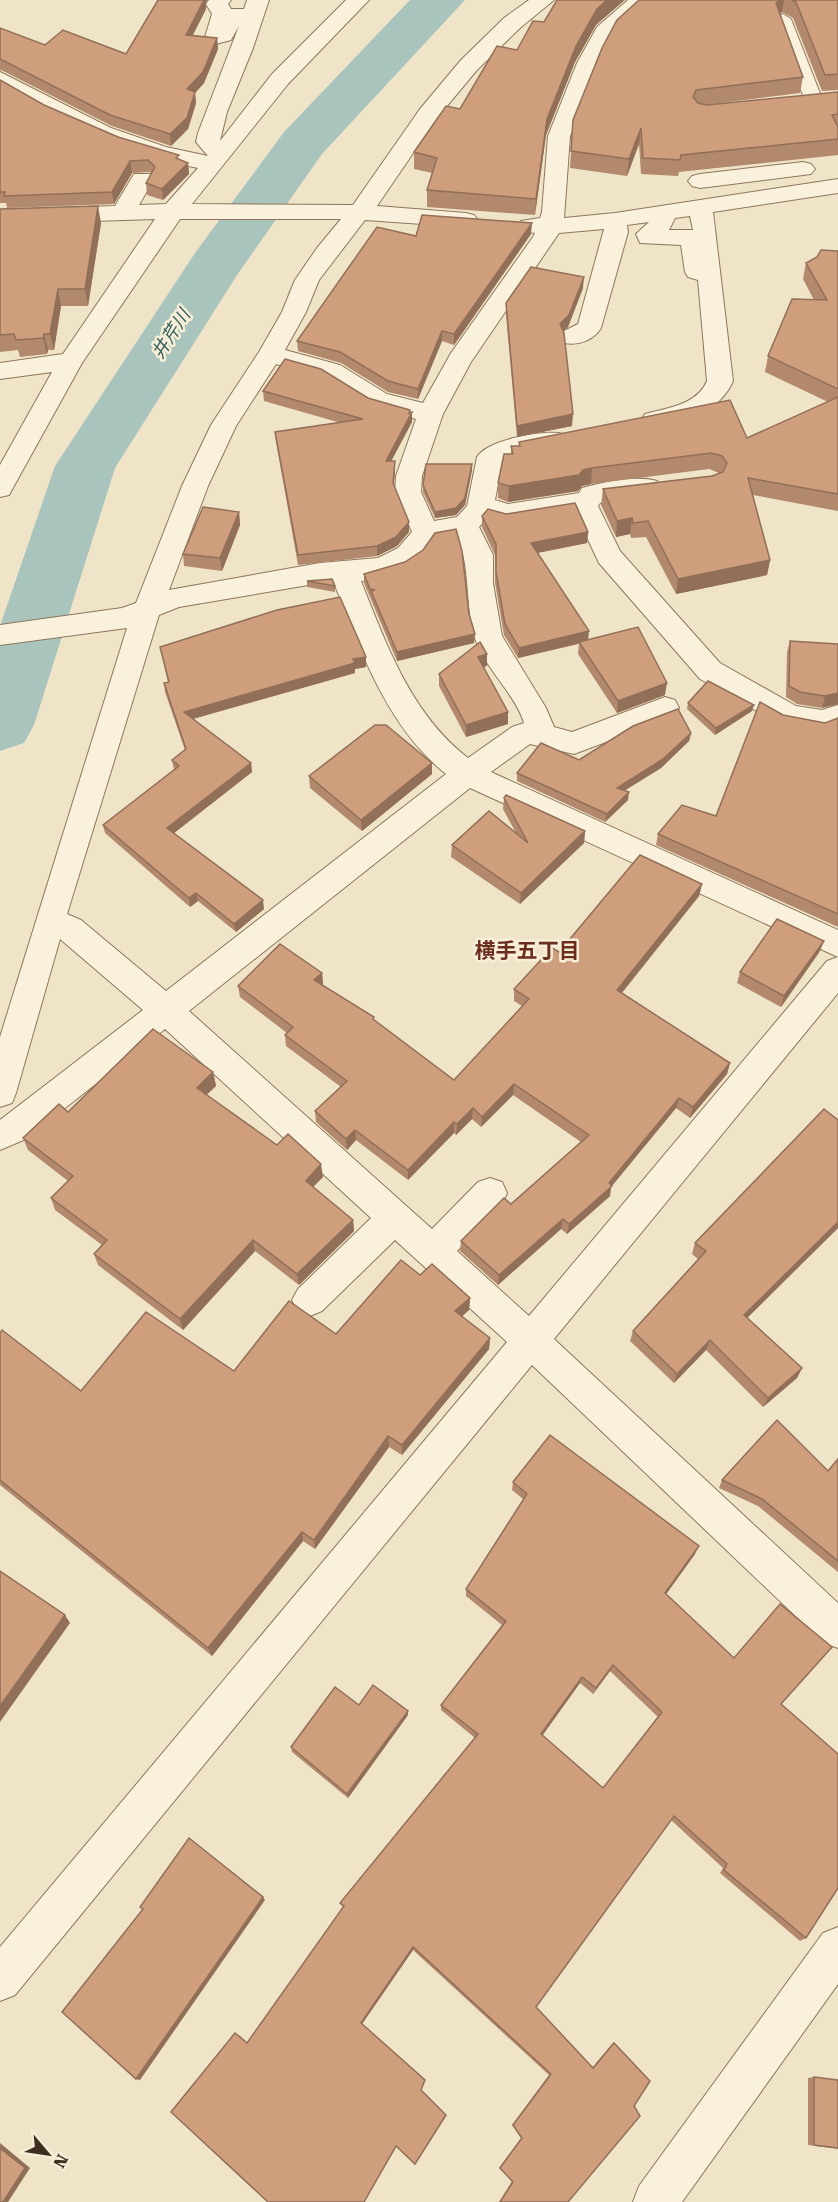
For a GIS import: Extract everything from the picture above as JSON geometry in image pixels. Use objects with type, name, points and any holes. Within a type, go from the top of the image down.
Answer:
[{"type":"street","points":[[219,0],[218,4],[223,14],[216,37],[223,35],[234,15],[255,8]]},
{"type":"street","points":[[0,488],[72,361],[218,159],[280,79],[358,0]]},
{"type":"street","points":[[0,1093],[136,614],[219,435],[294,312],[307,280],[354,212],[428,114],[469,65],[512,22],[543,0]]},
{"type":"street","points":[[0,635],[136,614],[174,598],[320,573],[344,573],[386,567],[413,552],[422,542],[425,532],[408,492],[409,476],[430,414],[460,359],[524,272],[551,226],[559,136],[588,63],[605,32],[641,0]]},
{"type":"street","points":[[218,159],[207,142],[209,127],[218,111],[255,8]]},
{"type":"street","points":[[0,79],[77,122],[163,152],[218,159]]},
{"type":"street","points":[[803,102],[838,99]]},
{"type":"street","points":[[700,181],[838,165]]},
{"type":"street","points":[[123,213],[142,179]]},
{"type":"street","points":[[0,217],[180,211],[384,212],[551,226],[615,220],[838,186]]},
{"type":"street","points":[[629,425],[696,408],[718,390],[720,381],[717,346],[704,222],[699,207]]},
{"type":"street","points":[[665,212],[662,224],[648,234],[648,238],[692,237],[699,280]]},
{"type":"street","points":[[573,337],[589,328],[616,232],[615,220]]},
{"type":"street","points":[[270,354],[332,371],[378,400],[430,414]]},
{"type":"street","points":[[0,370],[72,361]]},
{"type":"street","points":[[541,733],[536,716],[488,637],[479,583],[479,555],[473,517],[490,457],[501,452],[582,435]]},
{"type":"street","points":[[673,484],[591,495],[585,506],[609,556],[710,671],[790,716],[822,722],[838,716]]},
{"type":"street","points":[[425,532],[495,509],[505,514],[587,501]]},
{"type":"street","points":[[344,573],[387,679],[430,744],[467,774],[838,944]]},
{"type":"street","points":[[0,1135],[14,1129],[467,774],[522,735],[531,731],[541,733],[562,744],[574,743],[665,708]]},
{"type":"street","points":[[50,920],[70,929],[167,1011],[530,1340],[838,1629]]},
{"type":"street","points":[[0,1980],[838,970]]},
{"type":"street","points":[[433,1252],[489,1193]]},
{"type":"street","points":[[310,1300],[395,1217]]},
{"type":"street","points":[[655,2202],[838,1948]]},
{"type":"lane","points":[[783,19],[803,102]]},
{"type":"building","points":[[158,0],[204,0],[186,35],[217,38],[203,72],[187,89],[195,92],[187,118],[170,134],[110,115],[0,59],[0,28],[45,45],[63,30],[126,54]]},
{"type":"building","points":[[557,0],[607,0],[597,9],[576,46],[547,119],[536,199],[427,190],[437,158],[414,152],[446,106],[460,109],[497,46],[517,50],[533,21],[544,22]]},
{"type":"building","points":[[639,0],[780,0],[776,3],[803,77],[696,90],[693,97],[698,103],[707,105],[838,92],[838,114],[832,115],[838,127],[838,139],[681,155],[680,160],[643,158],[641,128],[629,159],[571,151],[573,120],[602,48],[617,20]]},
{"type":"building","points":[[792,0],[838,0],[838,74],[825,75],[796,2]]},
{"type":"building","points":[[0,80],[44,105],[118,137],[179,155],[176,158],[188,163],[162,189],[146,183],[155,167],[148,160],[130,161],[112,192],[4,196],[5,192],[0,192]]},
{"type":"building","points":[[98,206],[85,289],[58,289],[50,334],[44,334],[43,338],[16,340],[14,334],[0,335],[0,209]]},
{"type":"building","points":[[422,215],[532,223],[454,334],[442,331],[418,389],[388,381],[340,352],[297,341],[377,227],[416,236]]},
{"type":"building","points":[[821,250],[838,251],[838,389],[768,356],[792,299],[827,300],[806,263],[817,257]]},
{"type":"building","points":[[531,267],[584,277],[569,315],[560,324],[564,333],[573,414],[517,426],[506,303]]},
{"type":"building","points":[[285,359],[321,369],[368,398],[410,410],[409,413],[412,412],[386,461],[395,461],[393,483],[409,522],[396,537],[377,546],[298,555],[275,432],[363,419],[263,391]]},
{"type":"building","points":[[838,397],[838,494],[748,478],[770,560],[678,579],[648,521],[633,523],[632,518],[617,521],[603,489],[712,476],[723,472],[727,463],[722,456],[711,453],[592,468],[583,470],[579,475],[509,486],[498,483],[504,454],[513,454],[511,446],[520,446],[519,442],[730,400],[747,438]]},
{"type":"building","points":[[426,464],[472,464],[465,498],[456,508],[435,512],[423,485]]},
{"type":"building","points":[[575,503],[588,532],[531,543],[589,631],[519,648],[505,624],[496,572],[496,544],[482,516],[488,509],[506,514]]},
{"type":"building","points":[[203,507],[239,512],[220,558],[183,554]]},
{"type":"building","points":[[456,529],[462,551],[469,614],[475,634],[397,652],[371,591],[375,590],[370,589],[364,574],[405,562],[423,550],[435,533]]},
{"type":"building","points":[[332,579],[335,586],[307,581]]},
{"type":"building","points":[[340,597],[366,657],[353,659],[355,663],[184,712],[251,763],[167,828],[263,900],[234,924],[196,893],[189,898],[103,825],[179,766],[172,760],[186,749],[164,683],[169,682],[160,647],[277,610]]},
{"type":"building","points":[[638,627],[667,683],[618,701],[579,642]]},
{"type":"building","points":[[790,641],[838,644],[838,693],[825,696],[800,692],[789,686]]},
{"type":"building","points":[[480,642],[487,654],[478,657],[508,712],[466,725],[439,674]]},
{"type":"building","points":[[708,681],[754,705],[716,728],[688,703]]},
{"type":"building","points":[[760,702],[783,715],[825,723],[838,718],[838,914],[658,834],[682,805],[716,816]]},
{"type":"building","points":[[678,709],[691,733],[663,759],[617,788],[629,792],[607,814],[517,773],[541,743],[579,760],[633,726]]},
{"type":"building","points":[[375,725],[386,725],[432,763],[361,820],[309,776]]},
{"type":"building","points":[[506,795],[585,831],[521,893],[452,845],[489,811],[528,843],[504,798]]},
{"type":"building","points":[[640,855],[702,884],[617,990],[730,1063],[693,1107],[679,1098],[609,1183],[612,1186],[569,1224],[563,1219],[499,1275],[461,1241],[504,1198],[511,1204],[589,1135],[514,1084],[482,1117],[473,1108],[457,1124],[454,1122],[408,1170],[355,1130],[346,1139],[315,1111],[347,1081],[285,1035],[293,1027],[238,986],[280,944],[322,973],[314,980],[374,1017],[373,1019],[454,1080],[529,999],[514,989],[552,948],[559,952]]},
{"type":"building","points":[[777,919],[824,941],[784,996],[740,972]]},
{"type":"building","points":[[153,1029],[213,1072],[197,1088],[277,1145],[288,1134],[321,1164],[306,1181],[353,1220],[297,1274],[253,1240],[180,1319],[94,1254],[107,1240],[51,1198],[73,1176],[23,1138],[59,1104],[68,1112]]},
{"type":"building","points":[[824,1109],[838,1120],[838,1222],[744,1315],[802,1368],[768,1398],[710,1340],[677,1374],[633,1331],[706,1251],[695,1243]]},
{"type":"building","points":[[401,1260],[420,1275],[432,1264],[470,1298],[455,1311],[490,1338],[402,1445],[388,1436],[314,1540],[302,1532],[208,1648],[0,1480],[0,1333],[2,1330],[81,1391],[146,1312],[234,1371],[289,1301],[336,1334]]},
{"type":"building","points":[[777,1420],[828,1471],[838,1459],[838,1561],[762,1499],[722,1480]]},
{"type":"building","points":[[550,1435],[699,1546],[665,1593],[734,1658],[780,1604],[832,1647],[781,1704],[838,1754],[838,1888],[806,1938],[724,1870],[727,1864],[674,1816],[536,2007],[593,2068],[614,2043],[650,2081],[634,2106],[640,2116],[568,2202],[500,2202],[513,2182],[500,2168],[522,2138],[513,2125],[551,2074],[413,1947],[361,2023],[425,2080],[421,2090],[446,2115],[415,2164],[396,2146],[364,2202],[268,2202],[171,2112],[235,2033],[247,2043],[344,1906],[340,1903],[478,1734],[441,1705],[506,1621],[466,1589],[527,1494],[513,1482]],"holes":[[[613,1665],[662,1712],[603,1788],[541,1734],[582,1677],[596,1688]]]},
{"type":"building","points":[[0,1571],[65,1615],[0,1706]]},
{"type":"building","points":[[373,1685],[408,1711],[347,1794],[291,1747],[335,1687],[359,1705]]},
{"type":"building","points":[[189,1838],[263,1897],[136,2079],[62,2012],[143,1909],[140,1907]]},
{"type":"building","points":[[814,2077],[838,2080],[838,2148],[814,2145]]},
{"type":"building","points":[[0,2148],[25,2168],[3,2202],[0,2202]]},
{"type":"waterway","name":"井芹川","points":[[0,725],[85,466],[215,266],[303,143],[417,19],[440,0]]},
{"type":"district","name":"横手五丁目","points":[[527,951]]}]
